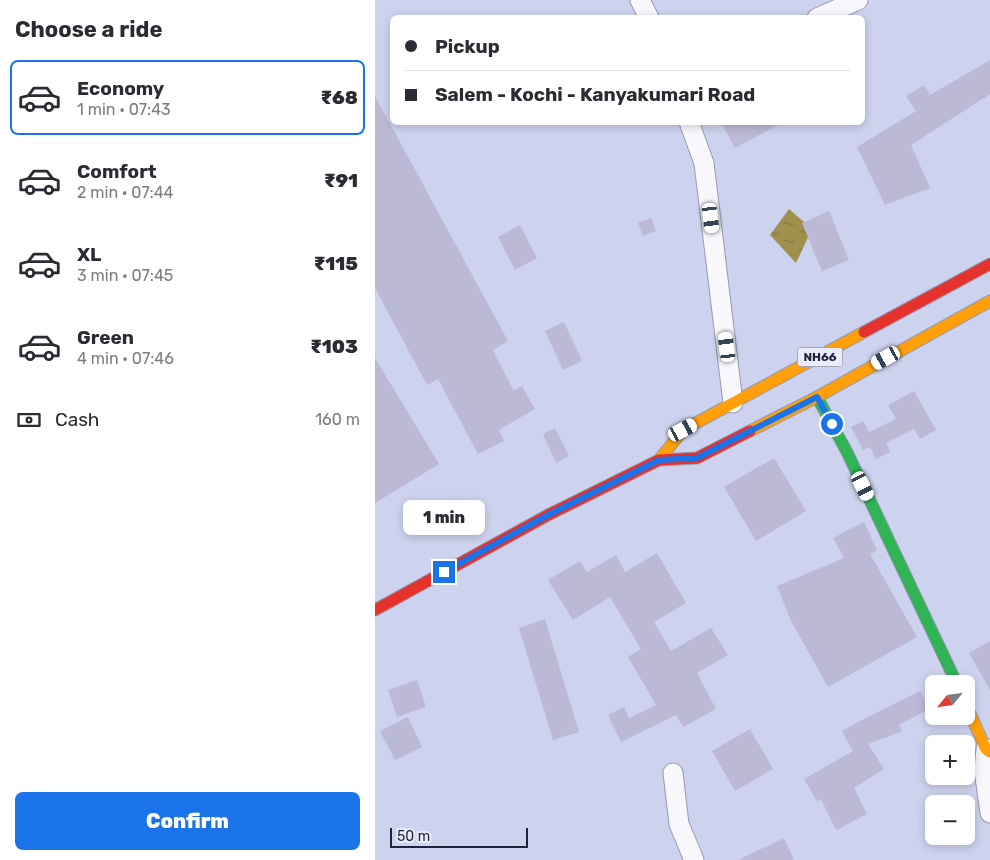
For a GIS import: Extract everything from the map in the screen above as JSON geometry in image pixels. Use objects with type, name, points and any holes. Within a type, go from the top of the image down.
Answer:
[{"type":"main road","name":"NH66","points":[[659,460],[683,430],[990,264]]},
{"type":"main road","name":"NH66","points":[[375,610],[548,515],[659,460],[697,458],[817,397],[990,301]]},
{"type":"main road","points":[[817,397],[847,452],[953,675]]},
{"type":"main road","points":[[975,723],[988,750]]},
{"type":"street","points":[[640,0],[648,15]]},
{"type":"street","points":[[824,15],[858,0]]},
{"type":"street","points":[[690,125],[704,163],[733,403]]},
{"type":"street","points":[[988,750],[987,769],[990,813]]},
{"type":"street","points":[[673,773],[679,824],[694,860]]},
{"type":"water","points":[[789,209],[812,229],[796,263],[770,235]]},
{"type":"building","points":[[990,60],[990,94],[911,145],[930,188],[885,205],[857,147],[916,111],[906,96],[924,85],[930,95]]},
{"type":"building","points":[[375,96],[508,341],[493,350],[514,391],[522,386],[535,409],[499,430],[504,441],[478,454],[438,379],[427,385],[375,288]]},
{"type":"building","points":[[723,125],[778,125],[735,148]]},
{"type":"building","points":[[829,211],[849,260],[822,271],[802,223]]},
{"type":"building","points":[[651,218],[656,231],[643,236],[638,223]]},
{"type":"building","points":[[520,225],[537,258],[515,270],[498,237]]},
{"type":"building","points":[[564,322],[582,361],[563,370],[545,331]]},
{"type":"building","points":[[375,358],[439,464],[375,503]]},
{"type":"building","points":[[914,391],[936,430],[920,439],[914,429],[886,443],[890,452],[876,459],[870,447],[863,450],[851,427],[863,421],[869,432],[896,419],[888,405]]},
{"type":"building","points":[[555,428],[569,456],[556,463],[543,434]]},
{"type":"building","points":[[774,458],[806,511],[756,541],[724,487]]},
{"type":"building","points":[[864,522],[877,550],[870,554],[917,637],[828,687],[791,621],[777,586],[844,558],[833,538]]},
{"type":"building","points":[[657,553],[686,603],[654,622],[671,651],[711,628],[728,655],[697,673],[716,709],[683,727],[676,715],[621,742],[608,715],[624,707],[629,718],[656,705],[628,657],[641,649],[610,597],[573,620],[548,580],[580,561],[587,572],[616,555],[625,572]]},
{"type":"building","points":[[545,619],[579,732],[553,740],[519,628]]},
{"type":"building","points":[[990,641],[990,690],[969,653]]},
{"type":"building","points":[[417,680],[426,707],[397,717],[388,690]]},
{"type":"building","points":[[920,691],[925,701],[925,711],[899,725],[902,731],[868,744],[884,769],[854,788],[867,814],[836,830],[821,799],[817,801],[804,779],[853,751],[842,731]]},
{"type":"building","points":[[408,717],[422,747],[395,760],[380,731]]},
{"type":"building","points":[[750,729],[773,769],[735,791],[712,751]]},
{"type":"building","points":[[784,838],[794,860],[738,860]]},
{"type":"traffic: fast","points":[[817,397],[847,452],[953,675]]},
{"type":"traffic: slow","points":[[750,431],[817,397],[990,301]]},
{"type":"traffic: slow","points":[[659,460],[683,430],[864,332]]},
{"type":"traffic: slow","points":[[975,725],[986,749],[990,752]]},
{"type":"traffic: jam","points":[[864,332],[990,264]]},
{"type":"traffic: jam","points":[[375,610],[548,515],[659,460],[697,458],[750,431]]},
{"type":"route","points":[[444,572],[548,515],[659,460],[697,458],[817,397],[832,424]]}]
